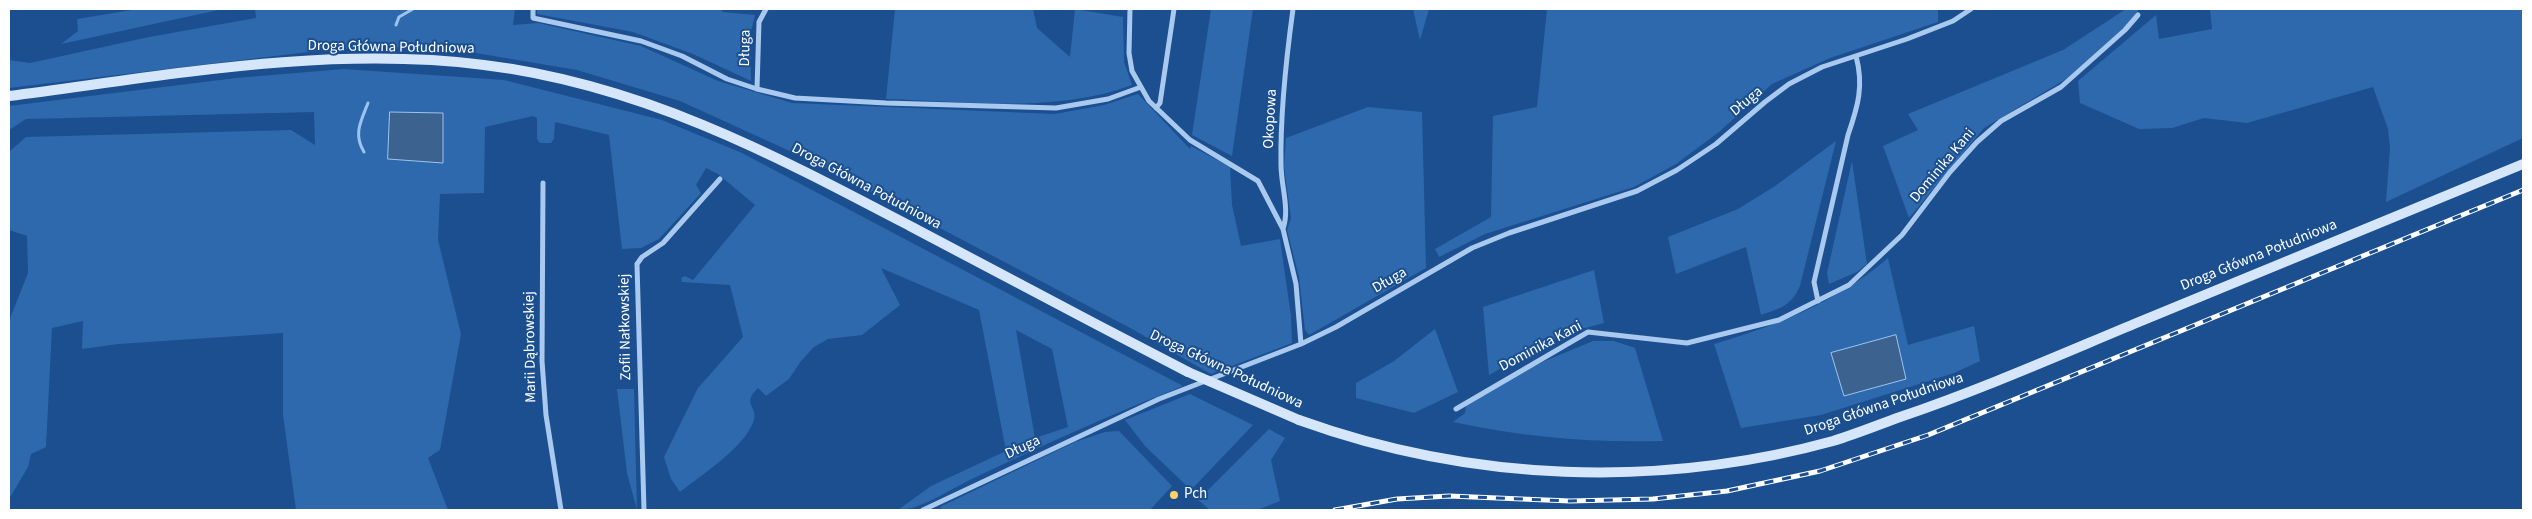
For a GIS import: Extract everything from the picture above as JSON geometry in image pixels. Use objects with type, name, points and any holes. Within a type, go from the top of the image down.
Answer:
[{"type":"main road","name":"Droga Główna Południowa","points":[[9,96],[228,68],[329,60],[479,64],[556,77],[607,90],[662,108],[750,144],[1188,372],[1299,420],[1335,433],[1416,454],[1475,464],[1539,471],[1598,473],[1661,470],[1770,457],[1836,440],[1940,404],[2523,164]]},
{"type":"street","points":[[533,9],[533,18],[641,41],[682,56],[728,79],[757,89],[795,98],[896,104],[1056,108],[1108,98],[1141,87]]},
{"type":"street","name":"Długa","points":[[757,89],[759,22],[766,9]]},
{"type":"street","name":"Okopowa","points":[[1130,9],[1129,53],[1132,71],[1149,101],[1190,140],[1258,181],[1283,229],[1296,284],[1301,344]]},
{"type":"street","points":[[1156,108],[1160,103],[1174,9]]},
{"type":"street","name":"Okopowa","points":[[1283,229],[1287,218],[1281,165],[1286,62],[1293,9]]},
{"type":"street","name":"Długa","points":[[923,510],[1159,399],[1301,344],[1336,327],[1472,248],[1509,232],[1637,191],[1677,170],[1716,144],[1789,84],[1822,67],[1907,40],[1953,21],[1971,9]]},
{"type":"street","name":"Dominika Kani","points":[[1456,409],[1588,332],[1687,343],[1779,320],[1849,285],[1902,235],[1950,172],[1977,142],[2001,121],[2061,87],[2125,30],[2138,15]]},
{"type":"street","points":[[1818,301],[1814,282],[1848,135],[1854,117],[1856,100],[1862,90],[1861,73],[1856,56]]},
{"type":"street","name":"Zofii Nałkowskiej","points":[[644,510],[637,264],[642,257],[663,243],[720,179]]},
{"type":"street","name":"Marii Dąbrowskiej","points":[[543,182],[542,361],[546,415],[561,510]]},
{"type":"shaded area","points":[[138,9],[223,9],[61,44],[78,31],[77,19]]},
{"type":"shaded area","points":[[255,9],[515,9],[513,25],[538,23],[641,46],[718,81],[792,103],[1055,114],[1104,105],[1138,94],[1190,149],[1191,146],[1230,167],[1232,205],[1241,246],[1280,239],[1291,316],[1292,343],[1211,374],[1132,329],[816,163],[680,101],[577,70],[470,52],[394,47],[325,50],[9,88],[9,60],[30,63],[149,37],[256,18]]},
{"type":"shaded area","points":[[537,9],[720,9],[723,12],[755,15],[750,36],[751,81],[693,54],[633,32],[537,14]]},
{"type":"shaded area","points":[[895,9],[1033,9],[1037,28],[1070,57],[1075,9],[1123,17],[1124,62],[1132,85],[1103,94],[1041,103],[1010,104],[886,99]]},
{"type":"shaded area","points":[[1211,9],[1253,9],[1232,156],[1192,135]]},
{"type":"shaded area","points":[[1413,9],[1429,9],[1420,40]]},
{"type":"shaded area","points":[[1547,9],[1938,9],[1938,22],[1830,58],[1772,84],[1719,132],[1676,164],[1634,187],[1485,234],[1439,257],[1435,249],[1491,217],[1493,116],[1537,107]]},
{"type":"shaded area","points":[[2126,9],[2139,9],[2125,30],[2066,79],[1984,128],[1909,218],[1883,146],[1918,130],[1908,114],[2063,50]]},
{"type":"shaded area","points":[[2210,9],[2523,9],[2523,138],[2386,202],[2390,148],[2388,129],[2373,87],[2247,123],[2204,118],[2172,128],[2139,129],[2080,103],[2078,81],[2156,15],[2159,39],[2212,29]]},
{"type":"shaded area","points":[[344,69],[504,80],[662,120],[742,153],[1183,386],[1052,442],[974,478],[926,503],[898,510],[931,486],[1006,451],[979,310],[881,268],[900,305],[862,335],[828,339],[814,347],[801,361],[789,379],[766,396],[758,388],[750,402],[754,417],[748,433],[731,452],[680,492],[671,479],[664,457],[698,388],[743,337],[730,285],[682,282],[681,278],[685,276],[693,280],[755,205],[718,174],[706,168],[696,185],[701,193],[659,239],[641,248],[622,249],[609,135],[555,122],[554,139],[551,143],[540,143],[537,139],[537,118],[533,116],[485,127],[484,193],[440,194],[438,240],[461,334],[440,450],[428,458],[448,510],[296,510],[283,415],[283,333],[118,344],[82,349],[83,321],[52,328],[46,447],[31,454],[28,467],[9,499],[9,321],[28,273],[27,236],[9,230],[9,152],[26,137],[291,130],[315,145],[314,112],[26,119],[9,130],[9,106],[236,78]],"holes":[[[1016,330],[1052,349],[1068,427],[1035,438]]]},
{"type":"shaded area","points":[[1368,107],[1422,112],[1426,268],[1309,335],[1305,330],[1299,277],[1287,230],[1291,218],[1284,167],[1286,138]]},
{"type":"shaded area","points":[[390,112],[443,113],[443,163],[388,159]]},
{"type":"shaded area","points":[[1836,141],[1800,286],[1789,302],[1780,308],[1761,315],[1746,247],[1676,274],[1668,237],[1738,209],[1775,186]]},
{"type":"shaded area","points":[[1852,161],[1867,264],[1857,272],[1829,284],[1827,273]]},
{"type":"shaded area","points":[[1888,258],[1908,345],[1974,326],[1980,361],[1954,373],[1821,415],[1741,428],[1714,344],[1761,329],[1827,300],[1869,274]]},
{"type":"shaded area","points":[[1594,270],[1604,323],[1566,333],[1489,375],[1483,307]]},
{"type":"shaded area","points":[[1435,329],[1458,392],[1414,413],[1356,398],[1356,383],[1394,361]]},
{"type":"shaded area","points":[[1896,335],[1906,379],[1844,396],[1831,353]]},
{"type":"shaded area","points":[[1593,341],[1614,341],[1635,348],[1663,441],[1557,438],[1505,432],[1453,422],[1465,413],[1466,405],[1540,363]]},
{"type":"shaded area","points":[[617,389],[634,389],[637,510],[627,473]]},
{"type":"shaded area","points":[[1190,394],[1253,425],[1191,490],[1145,446],[1125,420]]},
{"type":"shaded area","points":[[1269,429],[1285,438],[1271,460],[1280,501],[1257,510],[1210,510],[1198,500]]},
{"type":"shaded area","points":[[1119,431],[1172,486],[1150,510],[939,510],[942,506],[1075,442],[1105,432]]},
{"type":"waterway","points":[[396,25],[399,17],[413,9]]},
{"type":"waterway","points":[[364,152],[359,139],[359,128],[368,103]]},
{"type":"railway","points":[[1335,510],[1397,499],[1449,496],[1570,501],[1653,499],[1727,491],[1820,471],[1928,435],[2523,190]]},
{"type":"place","name":"Pch","points":[[1174,495]]}]
